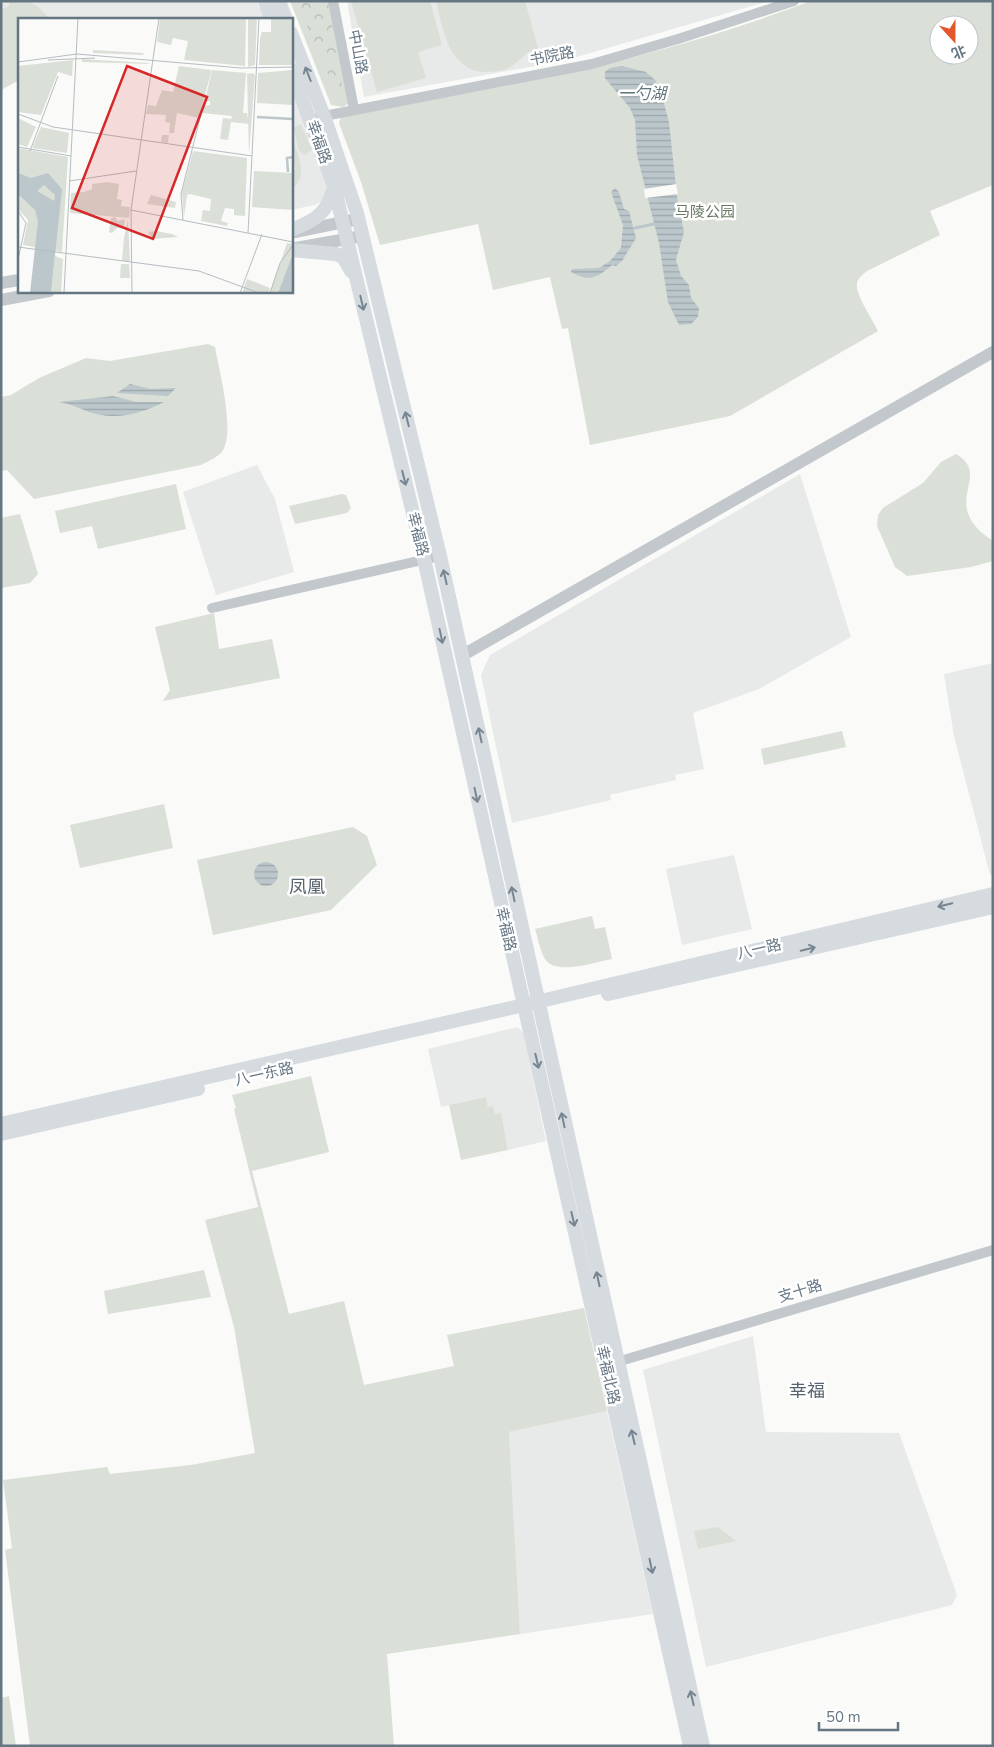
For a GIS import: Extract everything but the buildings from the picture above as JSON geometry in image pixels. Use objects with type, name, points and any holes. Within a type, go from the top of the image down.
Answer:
[{"type":"main road","points":[[265,1],[271,18]]},
{"type":"main road","points":[[279,1],[286,18]]},
{"type":"main road","name":"幸福路","points":[[292,36],[317,118],[334,186],[531,1007]]},
{"type":"main road","name":"幸福路","points":[[292,71],[317,118],[358,219],[463,655],[531,1007]]},
{"type":"main road","points":[[292,230],[318,217],[328,207],[334,186]]},
{"type":"main road","points":[[292,250],[328,251],[343,256],[357,284]]},
{"type":"main road","name":"八一路","points":[[531,1007],[993,894]]},
{"type":"main road","name":"八一路","points":[[531,1007],[993,907]]},
{"type":"main road","name":"八一东路","points":[[1,1124],[531,1007]]},
{"type":"main road","name":"八一东路","points":[[1,1134],[531,1007]]},
{"type":"main road","name":"幸福北路","points":[[531,1007],[617,1362],[702,1746]]},
{"type":"main road","name":"幸福北路","points":[[531,1007],[690,1746]]},
{"type":"street","name":"中山路","points":[[333,1],[354,109]]},
{"type":"street","name":"书院路","points":[[317,118],[354,109],[592,64],[678,39],[794,1]]},
{"type":"street","points":[[292,231],[358,219]]},
{"type":"street","points":[[292,250],[362,236]]},
{"type":"street","points":[[1,283],[18,280]]},
{"type":"street","points":[[1,300],[45,292]]},
{"type":"street","points":[[463,655],[993,352]]},
{"type":"street","points":[[212,608],[440,556]]},
{"type":"street","name":"支十路","points":[[617,1362],[993,1250]]},
{"type":"shaded area","points":[[1,1],[257,1],[264,18],[18,18],[18,81],[1,90]]},
{"type":"shaded area","points":[[347,1],[769,1],[563,61],[364,97]]},
{"type":"shaded area","points":[[292,87],[330,182],[322,201],[315,205],[292,210]]},
{"type":"shaded area","points":[[257,465],[275,499],[294,572],[216,595],[183,492]]},
{"type":"shaded area","points":[[800,474],[851,637],[759,689],[693,713],[704,769],[675,775],[676,780],[610,795],[611,800],[512,823],[481,675],[490,655]]},
{"type":"shaded area","points":[[993,663],[993,875],[990,875],[954,736],[944,674]]},
{"type":"shaded area","points":[[734,855],[752,929],[682,945],[666,869]]},
{"type":"shaded area","points":[[517,1027],[523,1032],[546,1141],[508,1150],[501,1114],[495,1115],[488,1107],[486,1097],[441,1107],[428,1049]]},
{"type":"shaded area","points":[[753,1336],[766,1432],[899,1433],[957,1595],[952,1605],[706,1667],[643,1370]]},
{"type":"shaded area","points":[[607,1411],[653,1614],[520,1634],[509,1432]]},
{"type":"green space","points":[[8,1],[28,2],[40,9],[49,18],[18,18],[18,81],[1,90],[1,10],[10,5]]},
{"type":"green space","points":[[290,1],[331,1],[348,100],[348,104],[343,107],[331,105]]},
{"type":"green space","points":[[296,1],[328,1],[343,91],[336,92]]},
{"type":"green space","points":[[351,1],[430,1],[442,45],[418,52],[426,78],[377,92]]},
{"type":"green space","points":[[436,1],[525,1],[538,48],[504,69],[484,72],[472,69],[462,64],[449,46]]},
{"type":"green space","name":"马陵公园","points":[[811,1],[993,1],[993,185],[930,211],[940,235],[867,271],[860,278],[857,283],[859,294],[878,331],[730,416],[590,445],[568,328],[562,329],[550,277],[493,290],[478,224],[380,245],[361,182],[339,123],[341,117],[578,71],[676,46]]},
{"type":"green space","points":[[301,124],[312,150],[305,155],[299,151],[294,131],[294,127]]},
{"type":"green space","points":[[292,137],[301,171],[297,184],[292,188],[292,171],[296,169],[292,159]]},
{"type":"green space","points":[[208,344],[215,347],[227,415],[226,441],[223,450],[213,459],[201,465],[34,499],[7,470],[1,471],[1,397],[11,395],[39,378],[86,358],[110,361]]},
{"type":"green space","points":[[956,454],[966,463],[970,472],[966,503],[969,515],[977,528],[993,541],[993,561],[971,567],[907,576],[895,567],[877,526],[878,515],[883,508],[923,483],[941,462]]},
{"type":"green space","points":[[176,484],[186,529],[98,549],[92,526],[60,533],[55,511]]},
{"type":"green space","points":[[342,494],[346,495],[351,508],[347,513],[295,524],[289,506]]},
{"type":"green space","points":[[20,514],[38,574],[30,583],[1,588],[1,518]]},
{"type":"green space","points":[[214,613],[219,649],[272,639],[280,678],[163,701],[170,690],[155,627]]},
{"type":"green space","points":[[842,731],[846,747],[764,765],[761,749]]},
{"type":"green space","points":[[164,804],[173,848],[80,868],[70,825]]},
{"type":"green space","points":[[353,827],[367,836],[377,865],[331,910],[213,935],[197,860]]},
{"type":"green space","points":[[592,916],[595,929],[605,927],[612,959],[567,967],[558,967],[550,964],[545,959],[540,948],[535,929]]},
{"type":"green space","points":[[311,1076],[329,1152],[252,1171],[289,1314],[344,1301],[364,1385],[454,1366],[447,1335],[584,1308],[607,1411],[509,1432],[520,1634],[387,1654],[394,1746],[30,1746],[5,1550],[12,1548],[3,1480],[107,1467],[110,1474],[191,1465],[255,1453],[234,1327],[205,1220],[258,1207],[232,1095]]},
{"type":"green space","points":[[486,1097],[488,1107],[493,1106],[495,1114],[501,1113],[508,1150],[461,1160],[449,1105]]},
{"type":"green space","points":[[204,1270],[211,1297],[108,1314],[104,1291]]},
{"type":"green space","points":[[718,1527],[736,1541],[698,1549],[694,1531]]},
{"type":"green space","points":[[9,1696],[16,1746],[1,1746],[1,1698]]},
{"type":"water","name":"一勺湖","points":[[622,66],[646,72],[655,80],[660,89],[669,122],[677,197],[684,232],[676,260],[681,276],[689,285],[691,298],[699,308],[698,317],[691,324],[679,325],[668,302],[659,243],[637,155],[635,120],[630,108],[605,78],[605,72],[610,68]]},
{"type":"water","points":[[615,188],[619,192],[624,209],[629,211],[636,238],[622,261],[616,266],[612,265],[593,277],[588,278],[577,275],[571,272],[572,269],[599,268],[610,261],[621,248],[623,225],[611,192]]},
{"type":"water","points":[[130,384],[151,389],[176,388],[168,396],[117,393]]},
{"type":"water","points":[[113,396],[136,402],[164,402],[137,413],[108,416],[99,415],[59,402]]},
{"type":"water","points":[[266,862],[275,865],[278,874],[275,883],[266,886],[257,883],[254,874],[257,865]]},
{"type":"pier","points":[[676,184],[678,194],[645,198],[644,189]]},
{"type":"waterway","points":[[635,228],[654,224]]},
{"type":"district","name":"凤凰","points":[[307,887]]},
{"type":"district","name":"幸福","points":[[807,1391]]}]
